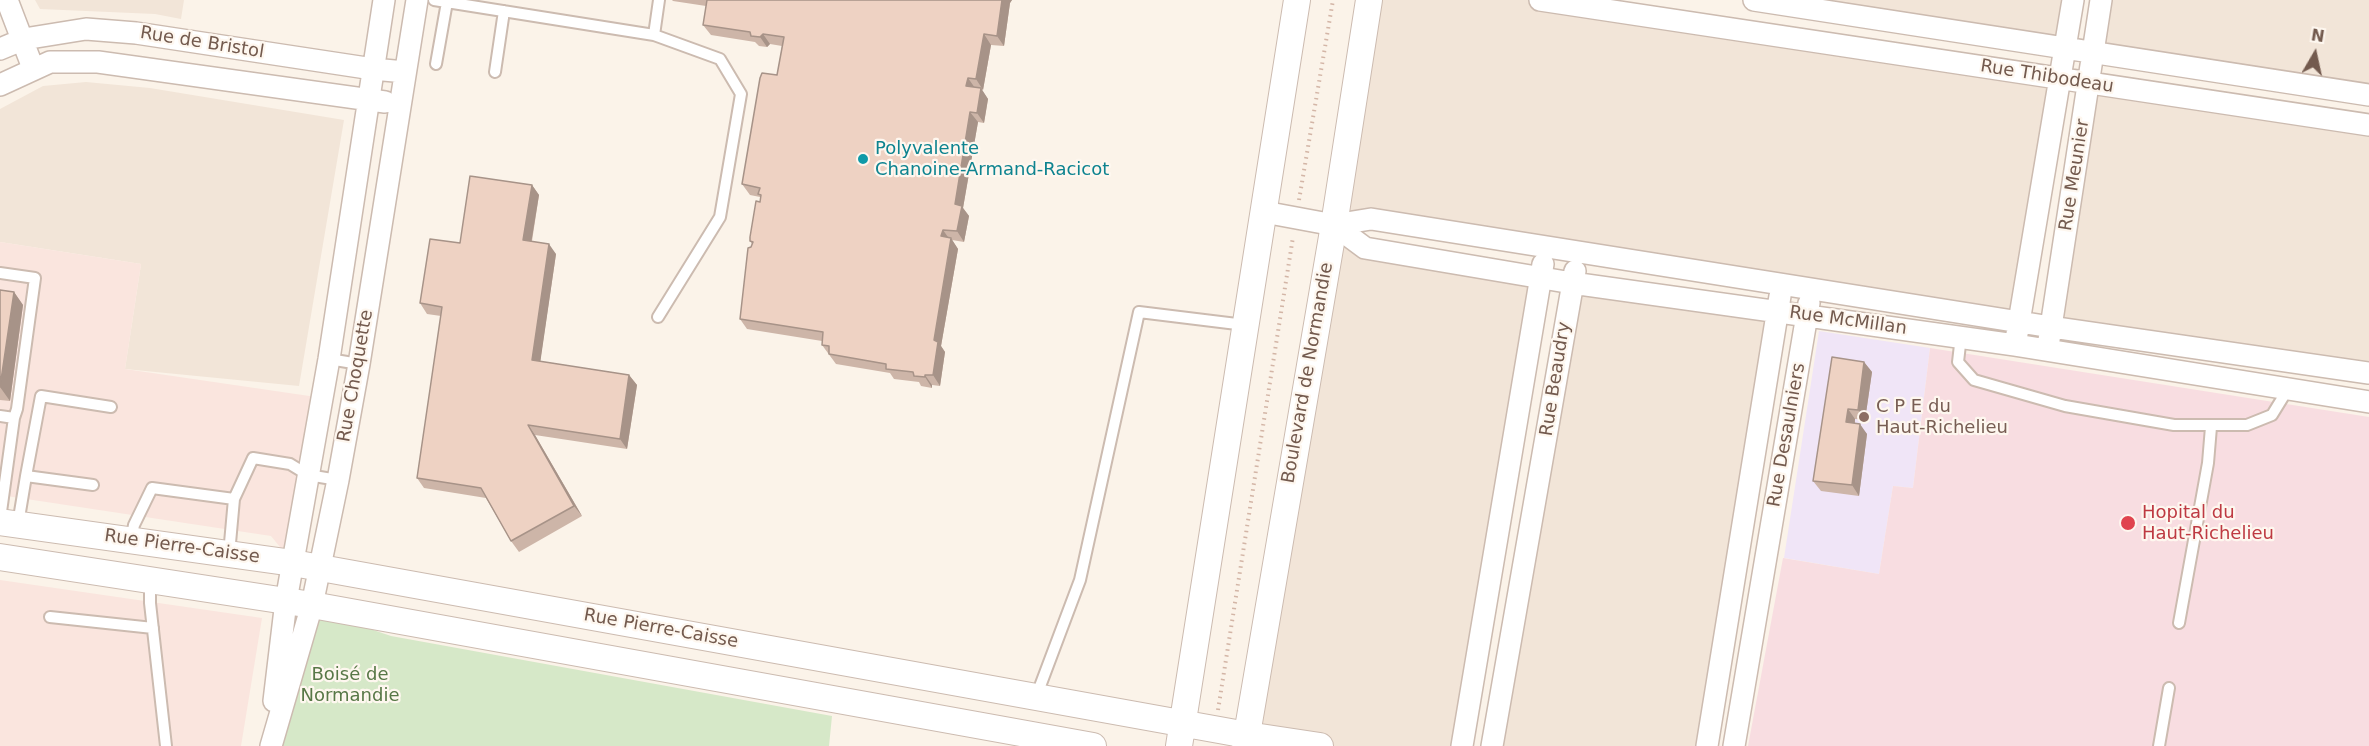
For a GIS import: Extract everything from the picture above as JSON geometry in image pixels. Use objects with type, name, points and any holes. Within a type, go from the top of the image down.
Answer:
[{"type":"street","points":[[7,0],[24,39],[33,68]]},
{"type":"street","name":"Rue Choquette","points":[[269,746],[286,601],[329,359],[384,0]]},
{"type":"street","name":"Rue Choquette","points":[[269,746],[312,605],[338,480],[359,364],[417,0]]},
{"type":"street","points":[[1181,735],[1297,0]]},
{"type":"street","name":"Boulevard de Normandie","points":[[1246,740],[1334,225],[1369,0]]},
{"type":"street","name":"Rue Thibodeau","points":[[1540,0],[2369,125]]},
{"type":"street","name":"Rue Meunier","points":[[2015,345],[2073,0]]},
{"type":"street","name":"Rue Meunier","points":[[2047,350],[2101,0]]},
{"type":"street","name":"Rue Thibodeau","points":[[1756,33],[1758,1],[2369,95]]},
{"type":"street","name":"Rue de Bristol","points":[[0,49],[24,39],[86,29],[136,33],[405,72]]},
{"type":"street","points":[[0,55],[5,82]]},
{"type":"street","name":"Rue de Bristol","points":[[5,82],[50,62],[98,62],[400,104]]},
{"type":"street","points":[[2338,120],[2343,91]]},
{"type":"street","name":"Rue McMillan","points":[[1264,212],[1334,225],[1371,219],[1578,254],[2369,374]]},
{"type":"street","name":"Rue McMillan","points":[[1334,225],[1365,248],[1572,283],[1961,336],[2369,402]]},
{"type":"street","name":"Rue Beaudry","points":[[1462,746],[1546,248]]},
{"type":"street","name":"Rue Beaudry","points":[[1492,746],[1578,254]]},
{"type":"street","name":"Rue Desaulniers","points":[[1734,746],[1749,579],[1782,284]]},
{"type":"street","name":"Rue Desaulniers","points":[[1707,746],[1749,579],[1812,290]]},
{"type":"street","points":[[1961,336],[1963,313]]},
{"type":"street","points":[[1503,499],[1535,504]]},
{"type":"street","name":"Rue Pierre-Caisse","points":[[6,522],[293,562],[956,682],[1036,697],[1181,735],[1215,729],[1246,740],[1320,746]]},
{"type":"street","name":"Rue Pierre-Caisse","points":[[0,557],[312,605],[1093,746]]},
{"type":"street","points":[[693,674],[701,637]]},
{"type":"street","points":[[828,698],[837,661]]},
{"type":"street","points":[[948,720],[956,682]]},
{"type":"street","points":[[1029,735],[1036,697]]},
{"type":"lane","points":[[434,0],[654,35],[720,59],[741,94],[720,217],[658,317]]},
{"type":"lane","points":[[654,35],[659,0]]},
{"type":"lane","points":[[436,64],[447,2]]},
{"type":"lane","points":[[495,72],[504,11]]},
{"type":"lane","points":[[0,273],[35,278],[14,418],[6,522]]},
{"type":"lane","points":[[1036,697],[1080,580],[1139,312],[1246,325]]},
{"type":"lane","points":[[1961,336],[1958,362],[1974,380],[2066,406],[2174,425],[2211,427],[2247,425],[2272,416],[2288,389]]},
{"type":"lane","points":[[329,359],[359,364]]},
{"type":"lane","points":[[6,522],[26,476],[41,396],[111,407]]},
{"type":"lane","points":[[0,416],[14,418]]},
{"type":"lane","points":[[2179,623],[2208,463],[2211,427]]},
{"type":"lane","points":[[229,554],[234,499],[253,458],[290,464],[308,476],[338,480]]},
{"type":"lane","points":[[26,476],[93,485]]},
{"type":"lane","points":[[131,540],[134,525],[152,488],[234,499]]},
{"type":"lane","points":[[150,579],[150,603],[166,746]]},
{"type":"lane","points":[[50,617],[153,628]]},
{"type":"lane","points":[[2159,746],[2169,688]]},
{"type":"path","points":[[1215,729],[1333,0]]},
{"type":"shaded area","points":[[35,0],[184,0],[181,19],[155,14],[40,9]]},
{"type":"shaded area","points":[[1369,0],[1542,0],[2060,79],[2019,321],[1578,254],[1334,225],[1365,248],[1540,277],[1461,746],[1320,746],[1247,735]]},
{"type":"shaded area","points":[[1766,0],[2073,0],[2066,47]]},
{"type":"shaded area","points":[[2101,0],[2369,0],[2369,96],[2092,52]]},
{"type":"shaded area","points":[[86,82],[150,88],[344,120],[299,386],[125,369],[141,264],[0,242],[0,109],[43,86]]},
{"type":"shaded area","points":[[2089,84],[2369,127],[2369,374],[2048,328]]},
{"type":"shaded area","points":[[0,242],[141,264],[125,369],[323,398],[293,563],[271,536],[0,495]]},
{"type":"shaded area","points":[[1572,283],[1778,311],[1707,746],[1492,746]]},
{"type":"shaded area","name":"C P E du Haut-Richelieu","points":[[1819,331],[1930,348],[1913,488],[1893,486],[1879,574],[1784,558]]},
{"type":"shaded area","name":"Hopital du Haut-Richelieu","points":[[1930,348],[2369,417],[2369,746],[1748,746],[1783,558],[1879,574],[1893,486],[1913,488]]},
{"type":"shaded area","points":[[0,580],[262,618],[241,746],[0,746]]},
{"type":"green space","name":"Boisé de Normandie","points":[[311,609],[391,636],[832,716],[829,746],[270,746]]},
{"type":"building","name":"Polyvalente Chanoine-Armand-Racicot","points":[[707,0],[1002,0],[997,36],[984,34],[976,79],[968,78],[966,86],[981,88],[977,113],[970,112],[955,204],[962,206],[957,231],[943,230],[941,236],[951,238],[934,340],[938,342],[933,375],[914,376],[913,372],[886,369],[886,364],[829,354],[829,346],[822,345],[823,332],[740,319],[748,248],[753,242],[750,241],[750,237],[756,201],[760,202],[761,195],[758,194],[760,188],[742,184],[760,78],[762,73],[777,75],[784,37],[763,34],[760,37],[751,36],[750,32],[703,25]]},
{"type":"building","points":[[470,176],[532,185],[523,240],[549,244],[532,360],[629,375],[620,439],[528,425],[574,506],[511,541],[481,488],[417,478],[442,307],[420,303],[430,239],[460,243]]},
{"type":"building","points":[[0,290],[14,292],[0,387]]},
{"type":"building","points":[[1832,357],[1864,362],[1858,410],[1848,409],[1846,422],[1860,424],[1852,485],[1813,481]]},
{"type":"place","name":"Polyvalente Chanoine-Armand-Racicot","points":[[863,159]]},
{"type":"place","name":"C P E du Haut-Richelieu","points":[[1864,417]]},
{"type":"place","name":"Hopital du Haut-Richelieu","points":[[2128,523]]}]
